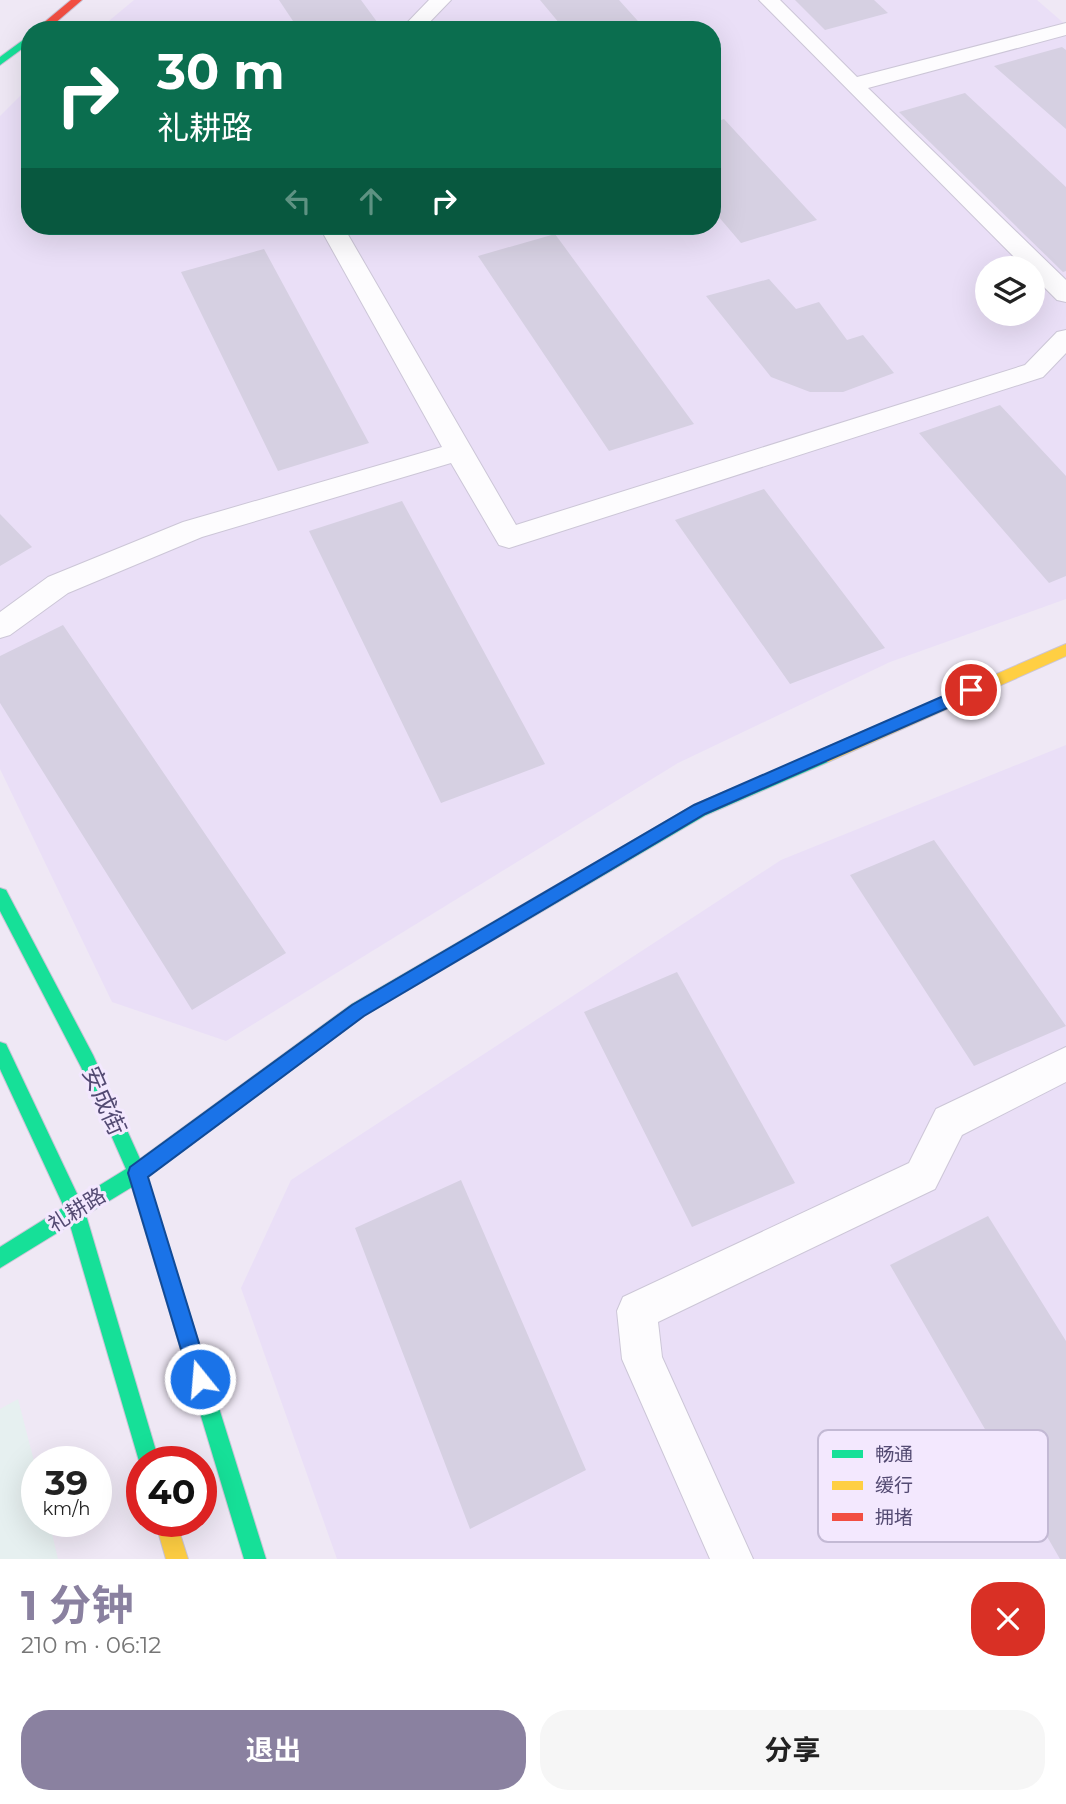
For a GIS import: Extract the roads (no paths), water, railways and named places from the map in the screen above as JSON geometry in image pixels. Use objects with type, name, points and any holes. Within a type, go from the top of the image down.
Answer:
[{"type":"street","points":[[51,21],[77,0]]},
{"type":"street","points":[[419,21],[441,0]]},
{"type":"street","points":[[769,0],[1066,294]]},
{"type":"street","points":[[853,85],[1066,29]]},
{"type":"street","points":[[0,62],[21,45]]},
{"type":"street","points":[[336,235],[509,538],[1034,372],[1066,338]]},
{"type":"street","points":[[0,627],[58,585],[192,529],[458,452]]},
{"type":"street","name":"礼耕路","points":[[0,1258],[137,1173],[358,1010],[700,810],[1066,650]]},
{"type":"street","name":"安成街","points":[[0,895],[87,1061],[137,1173],[255,1559]]},
{"type":"street","points":[[0,1050],[76,1212],[145,1446]]},
{"type":"street","points":[[732,1559],[642,1359],[637,1311],[922,1176],[949,1122],[1066,1064]]},
{"type":"street","points":[[171,1537],[177,1559]]}]
